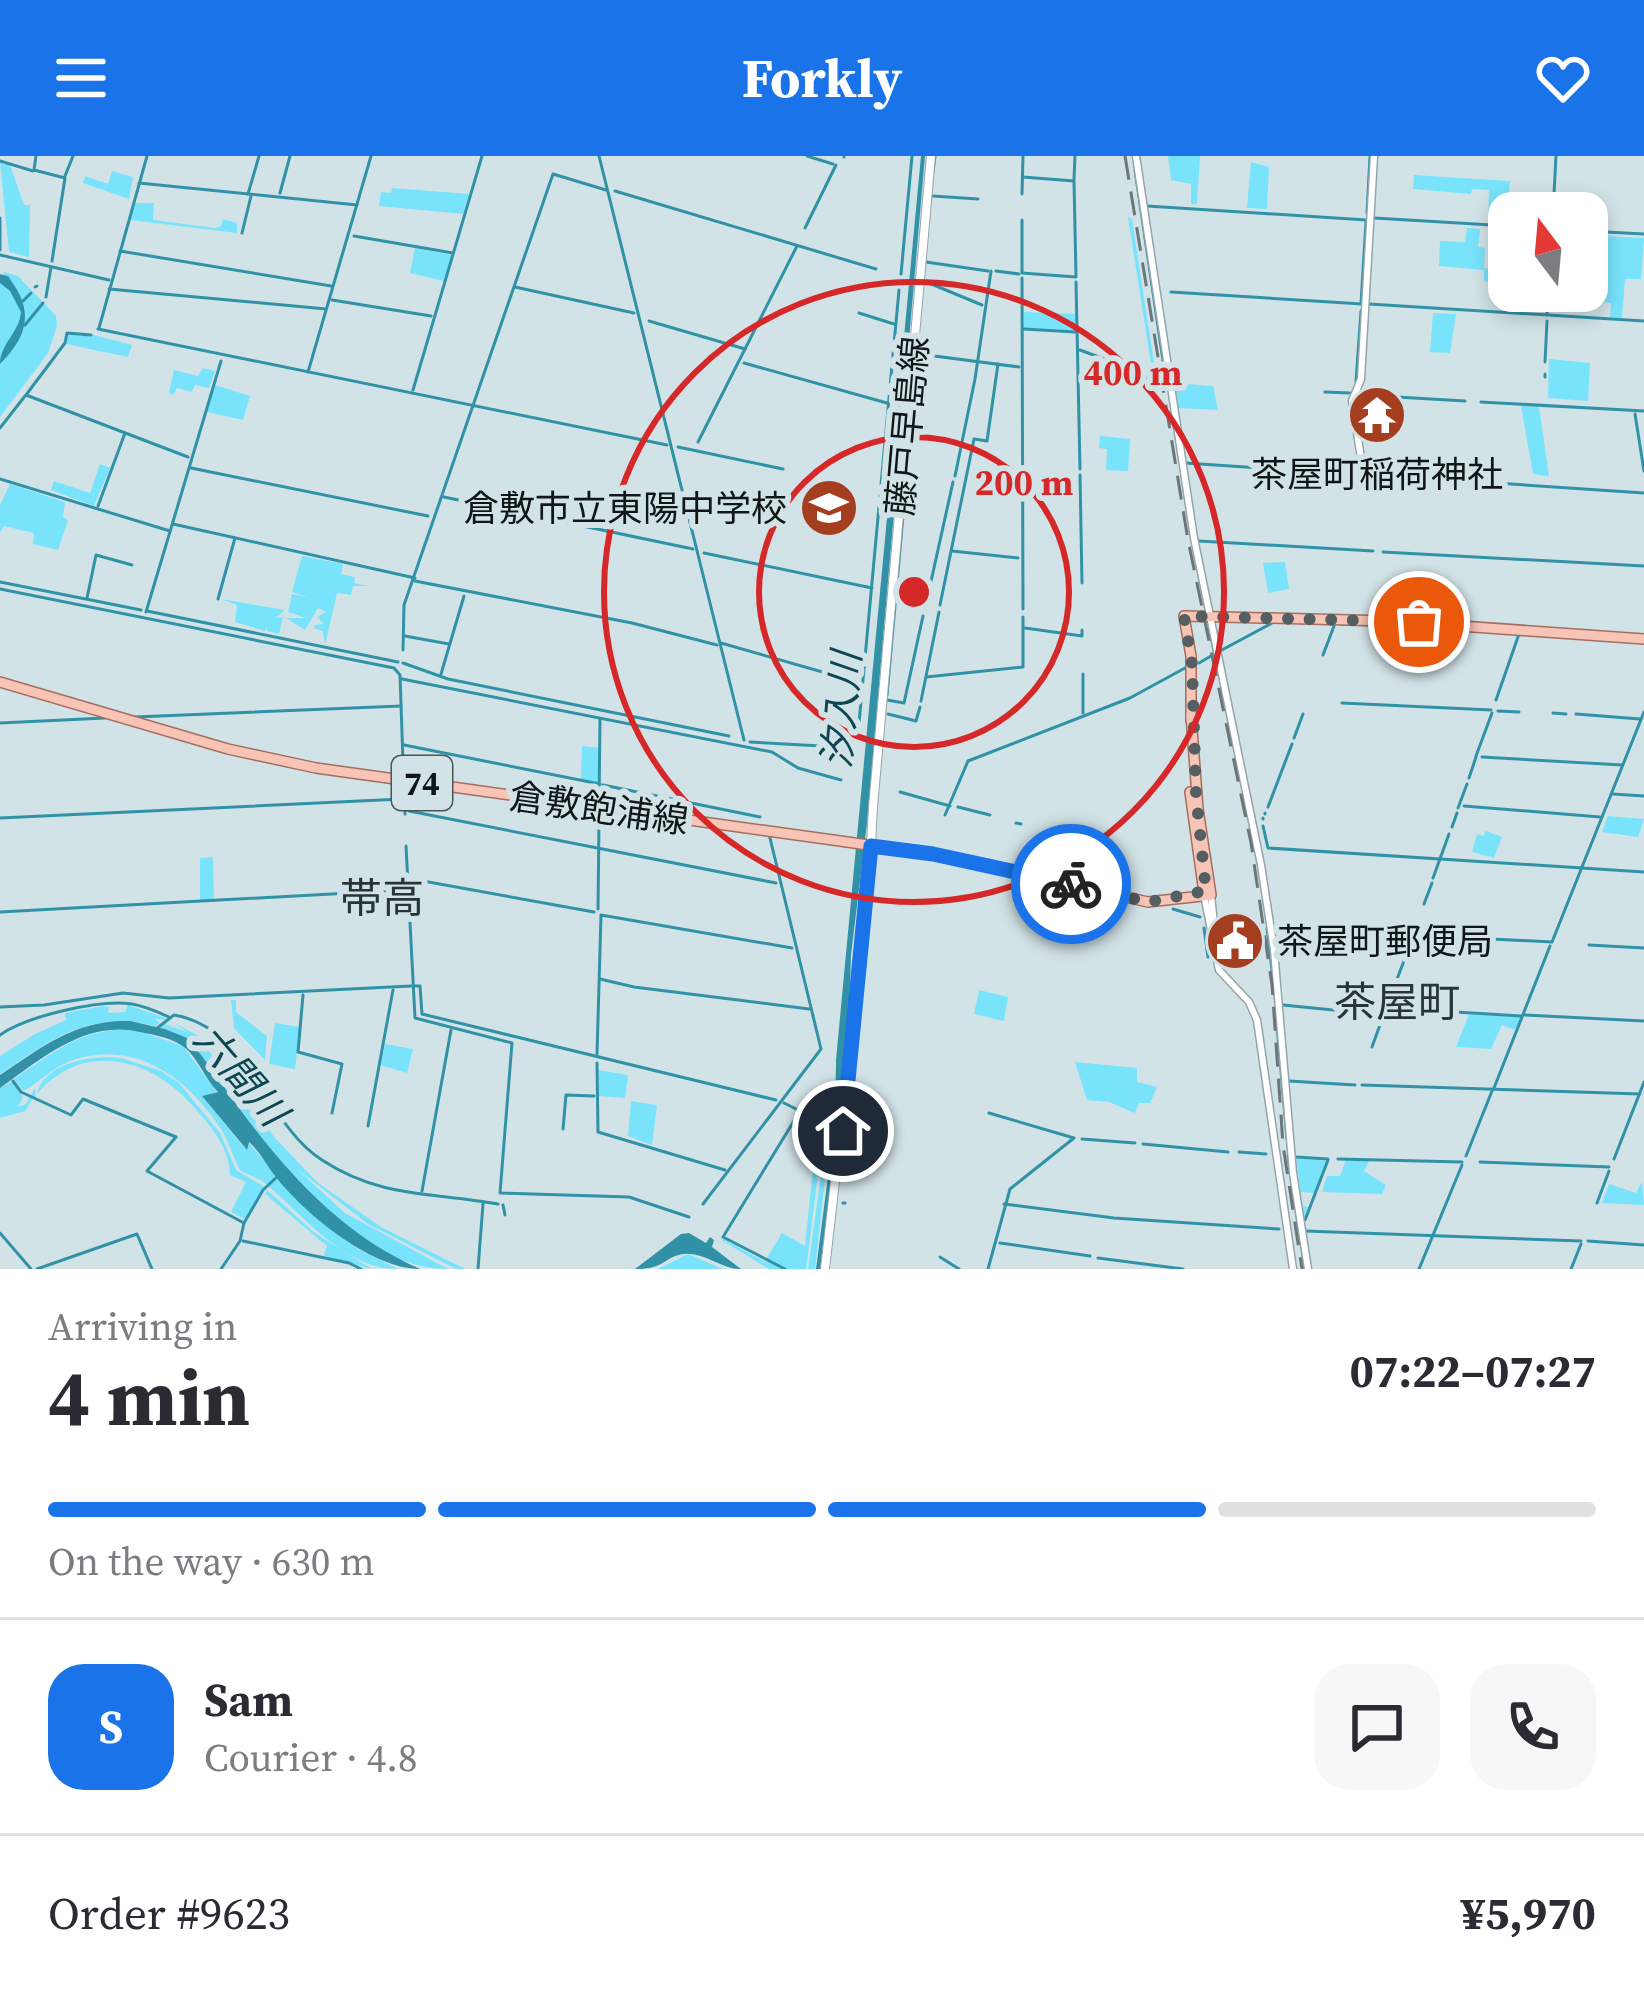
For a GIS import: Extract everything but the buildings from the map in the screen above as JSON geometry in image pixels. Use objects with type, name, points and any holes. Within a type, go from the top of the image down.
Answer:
[{"type":"main road","name":"藤戸早島線","points":[[825,1269],[843,1131],[931,156]]},
{"type":"main road","points":[[1207,894],[1191,813],[1192,664],[1184,616],[1430,623],[1644,638]]},
{"type":"main road","name":"倉敷飽浦線","points":[[0,682],[228,749],[316,768],[933,854],[1148,902],[1207,894]]},
{"type":"main road","points":[[1191,715],[1207,894]]},
{"type":"main road","points":[[1191,813],[1195,769]]},
{"type":"main road","points":[[1202,875],[1204,850]]},
{"type":"street","points":[[1136,156],[1183,476],[1258,845],[1274,950],[1293,1173],[1308,1269]]},
{"type":"street","points":[[1364,477],[1352,401],[1360,379],[1374,156]]},
{"type":"street","points":[[1207,894],[1219,968],[1249,1002],[1257,1020],[1293,1269]]},
{"type":"shaded area","points":[[921,156],[925,156],[867,823],[851,955],[848,1047],[820,1269],[816,1269],[836,1115],[836,1060]]},
{"type":"shaded area","points":[[1168,156],[1200,156],[1197,204],[1191,204],[1191,184],[1171,180]]},
{"type":"shaded area","points":[[0,162],[10,165],[24,205],[30,205],[29,257],[9,252]]},
{"type":"shaded area","points":[[1251,162],[1269,167],[1267,209],[1247,208]]},
{"type":"shaded area","points":[[112,171],[133,177],[129,199],[83,183],[85,176],[108,184]]},
{"type":"shaded area","points":[[1414,175],[1510,181],[1509,192],[1413,189]]},
{"type":"shaded area","points":[[392,188],[469,194],[463,214],[379,206],[381,192],[391,193]]},
{"type":"shaded area","points":[[134,203],[154,203],[153,220],[215,228],[223,219],[237,223],[237,233],[130,220]]},
{"type":"shaded area","points":[[1128,217],[1157,382],[1136,370],[1135,363],[1144,363],[1145,375],[1153,377]]},
{"type":"shaded area","points":[[1467,228],[1480,229],[1478,247],[1485,248],[1488,282],[1484,270],[1439,266],[1440,241],[1465,242]]},
{"type":"shaded area","points":[[1608,236],[1644,238],[1641,279],[1625,279],[1622,318],[1610,317]]},
{"type":"shaded area","points":[[415,248],[452,255],[444,281],[410,273]]},
{"type":"shaded area","points":[[4,272],[18,276],[56,316],[57,326],[48,353],[0,417],[0,282]]},
{"type":"shaded area","points":[[0,274],[14,285],[25,317],[21,336],[0,364],[21,312],[0,283]]},
{"type":"shaded area","points":[[1024,312],[1076,314],[1076,331],[1024,328]]},
{"type":"shaded area","points":[[1433,313],[1456,314],[1450,353],[1430,352]]},
{"type":"shaded area","points":[[68,334],[132,345],[128,357],[66,344]]},
{"type":"shaded area","points":[[1549,359],[1590,363],[1588,401],[1548,398]]},
{"type":"shaded area","points":[[203,368],[215,371],[209,388],[195,385],[192,392],[177,388],[173,395],[169,393],[174,370],[198,376]]},
{"type":"shaded area","points":[[1172,383],[1213,386],[1218,410],[1177,408]]},
{"type":"shaded area","points":[[215,385],[250,396],[243,420],[207,412]]},
{"type":"shaded area","points":[[1363,397],[1400,399],[1402,412],[1381,412],[1386,403],[1371,403],[1373,423],[1364,425],[1366,432],[1362,433],[1357,401]]},
{"type":"shaded area","points":[[1521,406],[1539,407],[1549,476],[1533,474]]},
{"type":"shaded area","points":[[1100,436],[1130,439],[1128,471],[1106,470],[1107,449],[1099,448]]},
{"type":"shaded area","points":[[100,464],[110,468],[94,506],[51,490],[54,481],[90,493]]},
{"type":"shaded area","points":[[10,484],[65,502],[63,517],[68,520],[58,550],[33,544],[34,533],[4,526],[0,533],[0,505]]},
{"type":"shaded area","points":[[302,556],[343,564],[341,574],[367,586],[353,586],[351,595],[337,593],[325,645],[323,631],[314,628],[324,624],[317,617],[326,612],[318,608],[305,630],[286,618],[306,618],[288,612],[292,594],[308,597],[292,592]]},
{"type":"shaded area","points":[[1285,562],[1289,589],[1268,593],[1263,563]]},
{"type":"shaded area","points":[[221,599],[285,610],[275,618],[283,617],[279,634],[235,622],[237,605]]},
{"type":"shaded area","points":[[582,746],[599,748],[599,783],[581,779]]},
{"type":"shaded area","points":[[1608,816],[1644,819],[1638,837],[1602,832]]},
{"type":"shaded area","points":[[1486,831],[1502,837],[1494,858],[1472,852],[1477,834],[1483,836]]},
{"type":"shaded area","points":[[213,857],[214,901],[200,901],[200,858]]},
{"type":"shaded area","points":[[979,990],[1008,997],[1004,1021],[974,1014]]},
{"type":"shaded area","points":[[231,1000],[236,1000],[236,1012],[267,1036],[265,1060],[234,1028]]},
{"type":"shaded area","points":[[128,1005],[171,1020],[155,1019],[160,1023],[155,1026],[131,1022],[90,1025],[55,1039],[0,1074],[0,1056],[66,1020],[65,1013],[103,1006],[109,1007],[108,1013],[125,1012]]},
{"type":"shaded area","points":[[1469,1014],[1521,1017],[1515,1030],[1502,1025],[1491,1049],[1456,1047]]},
{"type":"shaded area","points":[[130,1021],[187,1038],[261,1136],[321,1203],[367,1240],[420,1269],[400,1266],[359,1248],[300,1203],[253,1145],[249,1142],[247,1150],[202,1096],[218,1092],[189,1052],[174,1041],[120,1029],[101,1031],[65,1044],[0,1088],[0,1075],[60,1037],[93,1025]]},
{"type":"shaded area","points":[[172,1022],[197,1035],[275,1138],[318,1183],[381,1227],[465,1269],[456,1269],[368,1224],[297,1169],[345,1213],[448,1269],[385,1252],[327,1210],[277,1156],[203,1057],[184,1039],[159,1027],[162,1023],[187,1032]]},
{"type":"shaded area","points":[[275,1023],[300,1027],[295,1069],[269,1064]]},
{"type":"shaded area","points":[[130,1028],[183,1046],[217,1092],[202,1096],[246,1150],[248,1142],[304,1207],[358,1249],[398,1269],[379,1267],[343,1251],[266,1184],[241,1171],[207,1110],[157,1067],[116,1055],[93,1055],[63,1064],[24,1091],[14,1079],[80,1039]]},
{"type":"shaded area","points":[[385,1044],[413,1049],[407,1073],[381,1065]]},
{"type":"shaded area","points":[[121,1058],[161,1071],[179,1083],[220,1133],[236,1170],[265,1187],[245,1219],[231,1212],[246,1182],[230,1175],[222,1145],[204,1119],[157,1076],[137,1067],[95,1061],[55,1077],[37,1094],[41,1083],[59,1068],[84,1060]]},
{"type":"shaded area","points":[[1075,1062],[1137,1068],[1137,1082],[1157,1087],[1150,1103],[1139,1103],[1135,1113],[1109,1102],[1087,1100]]},
{"type":"shaded area","points":[[836,1067],[836,1115],[815,1269],[808,1269]]},
{"type":"shaded area","points":[[599,1070],[628,1075],[625,1098],[599,1096]]},
{"type":"shaded area","points":[[13,1081],[23,1097],[18,1107],[26,1104],[35,1088],[36,1099],[25,1111],[0,1118],[0,1088]]},
{"type":"shaded area","points":[[631,1101],[657,1105],[652,1145],[628,1136]]},
{"type":"shaded area","points":[[815,1148],[821,1150],[806,1269],[769,1269],[723,1241],[721,1238],[769,1264],[765,1261],[782,1233],[805,1246]]},
{"type":"shaded area","points":[[1296,1158],[1327,1161],[1314,1193],[1301,1192],[1303,1206],[1308,1207],[1304,1218]]},
{"type":"shaded area","points":[[1346,1160],[1369,1161],[1364,1171],[1386,1185],[1382,1194],[1322,1192],[1327,1176],[1340,1176]]},
{"type":"shaded area","points":[[1642,1181],[1644,1205],[1602,1203],[1609,1184],[1636,1193]]},
{"type":"shaded area","points":[[267,1190],[315,1233],[372,1269],[324,1256],[327,1246],[265,1194]]},
{"type":"shaded area","points":[[689,1233],[706,1243],[710,1237],[712,1247],[741,1269],[690,1254],[635,1269],[681,1234]]},
{"type":"shaded area","points":[[688,1254],[723,1269],[658,1269]]},
{"type":"waterway","points":[[36,156],[34,170],[65,178],[52,261]]},
{"type":"waterway","points":[[65,176],[73,156]]},
{"type":"waterway","points":[[99,328],[147,156]]},
{"type":"waterway","points":[[248,194],[259,156]]},
{"type":"waterway","points":[[280,193],[290,156]]},
{"type":"waterway","points":[[308,372],[371,156]]},
{"type":"waterway","points":[[413,390],[482,156]]},
{"type":"waterway","points":[[599,156],[744,740]]},
{"type":"waterway","points":[[807,156],[833,164]]},
{"type":"waterway","points":[[901,274],[912,156]]},
{"type":"waterway","points":[[933,172],[935,156]]},
{"type":"waterway","points":[[1022,194],[1023,156]]},
{"type":"waterway","points":[[1074,179],[1075,156]]},
{"type":"waterway","points":[[1367,213],[1370,156]]},
{"type":"waterway","points":[[1554,192],[1556,156]]},
{"type":"waterway","points":[[0,161],[33,171]]},
{"type":"waterway","points":[[805,228],[836,165]]},
{"type":"waterway","points":[[1135,170],[1165,374]]},
{"type":"waterway","points":[[403,650],[404,605],[553,174],[606,190]]},
{"type":"waterway","points":[[1022,273],[1076,277],[1074,181],[1023,177]]},
{"type":"waterway","points":[[139,183],[357,205]]},
{"type":"waterway","points":[[615,191],[876,269]]},
{"type":"waterway","points":[[242,233],[251,196]]},
{"type":"waterway","points":[[933,196],[978,199]]},
{"type":"waterway","points":[[1147,206],[1366,220]]},
{"type":"waterway","points":[[0,218],[0,250]]},
{"type":"waterway","points":[[1374,218],[1488,225]]},
{"type":"waterway","points":[[1022,220],[1022,272]]},
{"type":"waterway","points":[[1361,303],[1366,222]]},
{"type":"waterway","points":[[1608,232],[1644,234]]},
{"type":"waterway","points":[[354,236],[453,253]]},
{"type":"waterway","points":[[698,442],[797,246]]},
{"type":"waterway","points":[[120,251],[331,286]]},
{"type":"waterway","points":[[0,255],[109,280]]},
{"type":"waterway","points":[[926,262],[988,271]]},
{"type":"waterway","points":[[46,297],[51,267]]},
{"type":"waterway","points":[[955,476],[991,271]]},
{"type":"waterway","points":[[996,271],[1019,274]]},
{"type":"waterway","points":[[1022,278],[1023,609]]},
{"type":"waterway","points":[[924,281],[982,305]]},
{"type":"waterway","points":[[1076,282],[1080,469]]},
{"type":"waterway","points":[[515,287],[634,313]]},
{"type":"waterway","points":[[109,289],[326,309]]},
{"type":"waterway","name":"汐入川","points":[[750,742],[839,747],[859,723],[899,290]]},
{"type":"waterway","points":[[1171,292],[1362,304]]},
{"type":"waterway","points":[[23,301],[31,293]]},
{"type":"waterway","points":[[332,300],[431,316]]},
{"type":"waterway","points":[[25,325],[43,303]]},
{"type":"waterway","points":[[1369,304],[1644,321]]},
{"type":"waterway","points":[[1356,381],[1361,311]]},
{"type":"waterway","points":[[859,313],[894,324]]},
{"type":"waterway","points":[[649,321],[745,349]]},
{"type":"waterway","points":[[1545,362],[1547,321]]},
{"type":"waterway","points":[[98,329],[667,445]]},
{"type":"waterway","points":[[1024,329],[1075,332]]},
{"type":"waterway","points":[[91,335],[67,333],[65,343],[26,395],[188,457]]},
{"type":"waterway","points":[[913,405],[918,349]]},
{"type":"waterway","points":[[1080,350],[1131,369]]},
{"type":"waterway","points":[[919,354],[1019,367]]},
{"type":"waterway","points":[[146,612],[221,361]]},
{"type":"waterway","points":[[744,363],[887,403]]},
{"type":"waterway","points":[[940,605],[974,439],[987,441],[998,364]]},
{"type":"waterway","points":[[1136,372],[1157,384]]},
{"type":"waterway","points":[[1325,392],[1350,393]]},
{"type":"waterway","points":[[1363,395],[1465,401]]},
{"type":"waterway","points":[[0,428],[25,396]]},
{"type":"waterway","points":[[1481,402],[1644,411]]},
{"type":"waterway","points":[[1635,414],[1644,471]]},
{"type":"waterway","points":[[887,695],[912,415]]},
{"type":"waterway","points":[[98,506],[125,433]]},
{"type":"waterway","points":[[678,447],[783,469]]},
{"type":"waterway","points":[[1185,463],[1350,474]]},
{"type":"waterway","points":[[191,468],[428,516]]},
{"type":"waterway","points":[[1080,475],[1082,583]]},
{"type":"waterway","points":[[1396,476],[1407,477]]},
{"type":"waterway","points":[[1421,478],[1644,493]]},
{"type":"waterway","points":[[0,479],[170,531]]},
{"type":"waterway","points":[[926,604],[953,482]]},
{"type":"waterway","points":[[444,497],[693,549]]},
{"type":"waterway","points":[[173,524],[415,578]]},
{"type":"waterway","points":[[218,599],[235,538]]},
{"type":"waterway","points":[[1199,541],[1373,551]]},
{"type":"waterway","points":[[952,551],[1018,558]]},
{"type":"waterway","points":[[1383,552],[1644,566]]},
{"type":"waterway","points":[[704,553],[872,588]]},
{"type":"waterway","points":[[87,598],[96,555],[132,565]]},
{"type":"waterway","points":[[415,581],[632,623],[717,645]]},
{"type":"waterway","points":[[0,582],[141,610]]},
{"type":"waterway","points":[[0,589],[394,668],[400,675],[403,762]]},
{"type":"waterway","points":[[441,674],[464,596]]},
{"type":"waterway","points":[[147,611],[398,662]]},
{"type":"waterway","points":[[921,701],[939,612]]},
{"type":"waterway","points":[[887,700],[904,703],[923,616]]},
{"type":"waterway","points":[[926,677],[1023,667],[1023,617]]},
{"type":"waterway","points":[[1220,651],[1272,623]]},
{"type":"waterway","points":[[1341,624],[1403,626]]},
{"type":"waterway","points":[[1323,655],[1334,626]]},
{"type":"waterway","points":[[1025,628],[1082,636],[1082,630]]},
{"type":"waterway","points":[[1209,628],[1215,655]]},
{"type":"waterway","points":[[1496,700],[1519,634]]},
{"type":"waterway","points":[[405,636],[449,644]]},
{"type":"waterway","name":"汐入川","points":[[721,643],[861,683]]},
{"type":"waterway","points":[[1199,663],[1216,653]]},
{"type":"waterway","points":[[403,663],[448,679],[729,736]]},
{"type":"waterway","points":[[945,815],[968,761],[1130,698],[1185,668]]},
{"type":"waterway","points":[[1083,674],[1083,713]]},
{"type":"waterway","name":"汐入川","points":[[402,679],[772,752],[798,768],[841,780]]},
{"type":"waterway","points":[[1342,703],[1491,710]]},
{"type":"waterway","points":[[135,717],[401,706]]},
{"type":"waterway","points":[[888,714],[916,721],[920,707]]},
{"type":"waterway","points":[[1498,711],[1519,712]]},
{"type":"waterway","points":[[1227,712],[1231,732]]},
{"type":"waterway","points":[[1413,935],[1552,942],[1644,712]]},
{"type":"waterway","points":[[1476,756],[1492,713]]},
{"type":"waterway","points":[[1553,713],[1566,714]]},
{"type":"waterway","points":[[1294,738],[1303,714]]},
{"type":"waterway","points":[[1576,714],[1640,719]]},
{"type":"waterway","points":[[0,723],[105,718]]},
{"type":"waterway","points":[[599,804],[600,719]]},
{"type":"waterway","points":[[1268,807],[1292,744]]},
{"type":"waterway","points":[[404,745],[600,784]]},
{"type":"waterway","points":[[1469,778],[1476,757]]},
{"type":"waterway","points":[[1482,757],[1622,765]]},
{"type":"waterway","points":[[1458,808],[1467,784]]},
{"type":"waterway","points":[[603,785],[760,817]]},
{"type":"waterway","points":[[900,792],[950,806]]},
{"type":"waterway","points":[[1613,794],[1644,796]]},
{"type":"waterway","points":[[0,818],[402,799]]},
{"type":"waterway","points":[[405,800],[405,814]]},
{"type":"waterway","points":[[1464,806],[1600,817]]},
{"type":"waterway","points":[[958,807],[990,815]]},
{"type":"waterway","points":[[409,811],[776,883]]},
{"type":"waterway","points":[[1452,827],[1457,813]]},
{"type":"waterway","points":[[598,909],[599,821]]},
{"type":"waterway","points":[[1016,823],[1021,824]]},
{"type":"waterway","points":[[1263,826],[1268,848],[1644,872]]},
{"type":"waterway","points":[[1433,878],[1449,834]]},
{"type":"waterway","points":[[703,1204],[821,1049],[770,838]]},
{"type":"waterway","points":[[406,846],[415,1018],[512,1043],[500,1193],[629,1197],[689,1217]]},
{"type":"waterway","points":[[412,879],[594,912]]},
{"type":"waterway","points":[[1424,904],[1432,883]]},
{"type":"waterway","points":[[0,912],[405,890]]},
{"type":"waterway","points":[[1173,909],[1200,917]]},
{"type":"waterway","points":[[597,1054],[601,915],[792,948]]},
{"type":"waterway","points":[[1204,928],[1208,957]]},
{"type":"waterway","points":[[1267,928],[1276,1004]]},
{"type":"waterway","points":[[1273,928],[1411,937]]},
{"type":"waterway","points":[[1390,997],[1411,943]]},
{"type":"waterway","points":[[1589,945],[1644,948]]},
{"type":"waterway","points":[[1494,1088],[1550,946]]},
{"type":"waterway","points":[[600,979],[809,1009]]},
{"type":"waterway","points":[[0,1007],[123,993],[169,998],[411,986]]},
{"type":"waterway","points":[[414,986],[420,986],[422,1014],[776,1100]]},
{"type":"waterway","points":[[368,1126],[393,990]]},
{"type":"waterway","points":[[303,995],[298,1052],[342,1064],[332,1113]]},
{"type":"waterway","points":[[1372,1047],[1388,1003]]},
{"type":"waterway","points":[[0,1035],[45,1016],[102,1004],[132,1004],[169,1017]]},
{"type":"waterway","points":[[1283,1005],[1383,1015]]},
{"type":"waterway","points":[[1391,1008],[1521,1016]]},
{"type":"waterway","points":[[1276,1014],[1287,1139]]},
{"type":"waterway","name":"六間川","points":[[156,1029],[174,1015],[200,1023],[221,1038],[302,1144],[344,1173],[387,1188],[498,1204]]},
{"type":"waterway","points":[[1525,1015],[1644,1021]]},
{"type":"waterway","points":[[422,1191],[451,1030]]},
{"type":"waterway","points":[[597,1063],[598,1132],[725,1170]]},
{"type":"waterway","points":[[13,1081],[21,1092],[71,1115],[83,1099],[176,1137],[147,1171],[244,1223],[240,1241],[221,1269]]},
{"type":"waterway","points":[[1289,1081],[1355,1085]]},
{"type":"waterway","points":[[1614,1159],[1644,1082]]},
{"type":"waterway","points":[[1362,1085],[1640,1094]]},
{"type":"waterway","points":[[1466,1156],[1492,1091]]},
{"type":"waterway","points":[[563,1129],[566,1095],[594,1096]]},
{"type":"waterway","points":[[784,1103],[800,1111],[723,1237],[785,1269]]},
{"type":"waterway","points":[[988,1269],[1010,1189],[1074,1138],[989,1113]]},
{"type":"waterway","points":[[1082,1139],[1135,1143]]},
{"type":"waterway","points":[[1143,1144],[1228,1152]]},
{"type":"waterway","points":[[1239,1152],[1266,1154]]},
{"type":"waterway","points":[[1288,1156],[1305,1269]]},
{"type":"waterway","points":[[1296,1157],[1328,1159]]},
{"type":"waterway","points":[[1338,1159],[1462,1162]]},
{"type":"waterway","points":[[1305,1220],[1328,1160]]},
{"type":"waterway","points":[[1480,1162],[1609,1167]]},
{"type":"waterway","points":[[1419,1269],[1462,1165]]},
{"type":"waterway","points":[[1597,1203],[1609,1171]]},
{"type":"waterway","points":[[244,1223],[263,1190],[280,1174]]},
{"type":"waterway","points":[[478,1269],[483,1204]]},
{"type":"waterway","points":[[1004,1204],[1114,1218],[1279,1229]]},
{"type":"waterway","points":[[503,1205],[505,1215]]},
{"type":"waterway","points":[[1305,1231],[1581,1241]]},
{"type":"waterway","points":[[0,1233],[31,1269]]},
{"type":"waterway","points":[[37,1269],[137,1234],[152,1269]]},
{"type":"waterway","points":[[243,1241],[361,1269]]},
{"type":"waterway","points":[[1588,1241],[1644,1245]]},
{"type":"waterway","points":[[1000,1243],[1090,1256]]},
{"type":"waterway","points":[[1571,1269],[1581,1244]]},
{"type":"waterway","points":[[940,1257],[959,1269]]},
{"type":"waterway","points":[[1098,1258],[1183,1269]]},
{"type":"railway","points":[[1125,156],[1188,540],[1251,843],[1272,985],[1283,1145],[1302,1269]]},
{"type":"way so far","points":[[1071,884],[1148,902],[1206,891],[1191,715],[1192,664],[1184,616],[1419,622]]},
{"type":"place","name":"茶屋町稲荷神社","points":[[1377,415]]},
{"type":"place","name":"倉敷市立東陽中学校","points":[[829,508]]},
{"type":"place","name":"茶屋町郵便局","points":[[1235,941]]},
{"type":"district","name":"帯高","points":[[382,898]]},
{"type":"district","name":"茶屋町","points":[[1397,1002]]},
{"type":"route","points":[[843,1131],[871,846],[933,854],[1071,884]]}]
